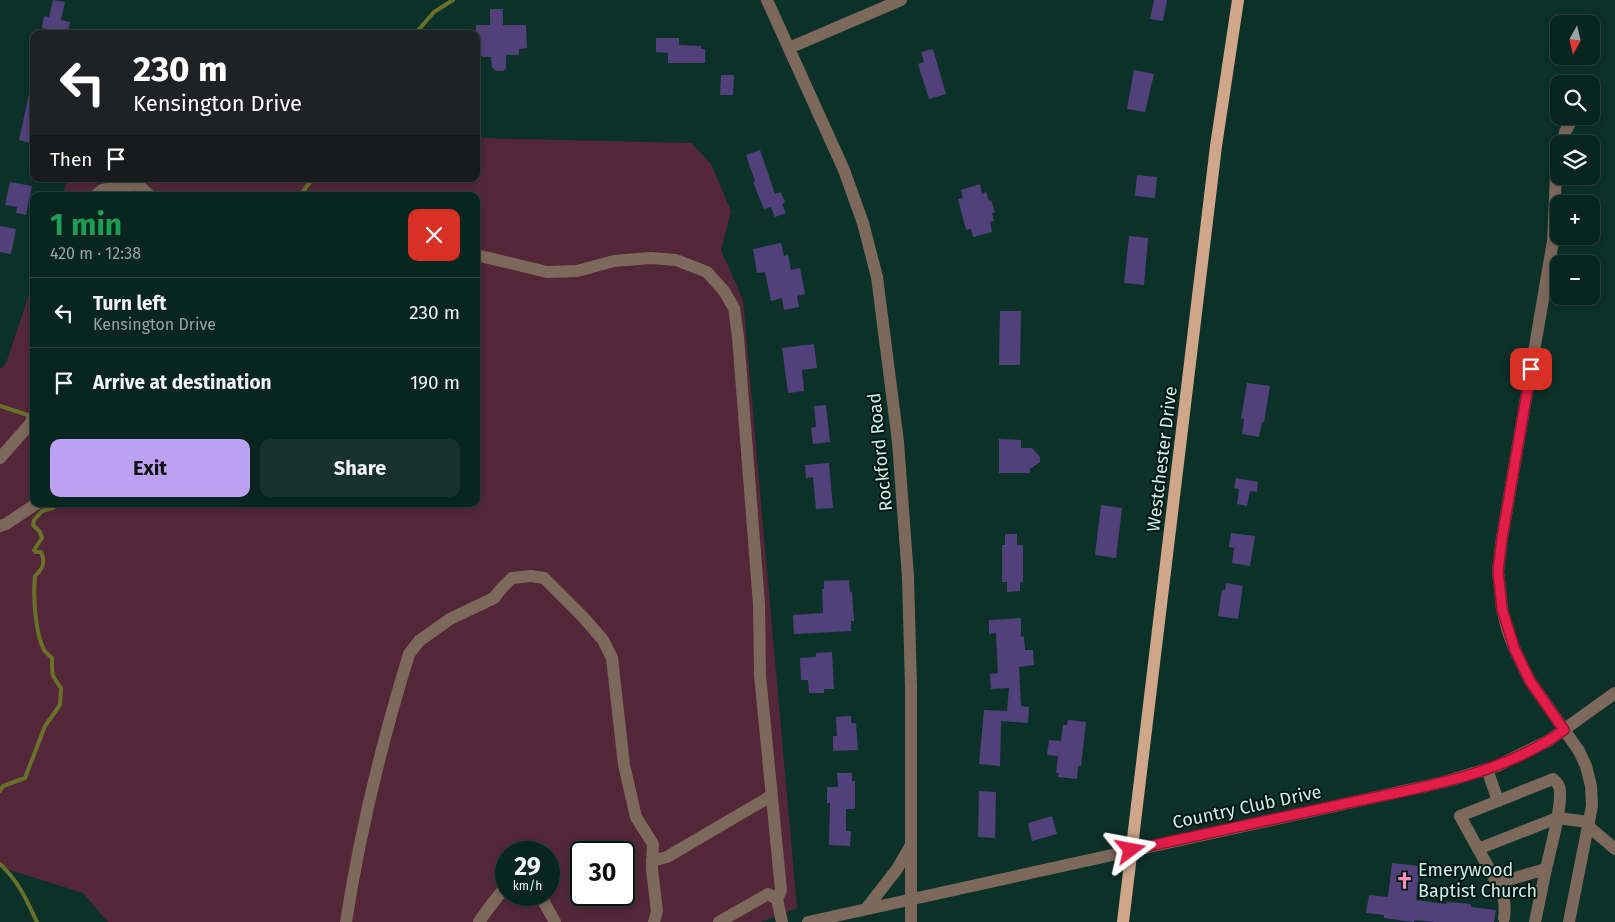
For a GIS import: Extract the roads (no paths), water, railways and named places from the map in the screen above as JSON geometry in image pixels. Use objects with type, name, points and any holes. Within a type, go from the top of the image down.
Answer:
[{"type":"main road","name":"Westchester Drive","points":[[1123,922],[1216,146],[1238,0]]},
{"type":"street","name":"Rockford Road","points":[[767,0],[844,170],[863,223],[877,277],[898,442],[908,577],[911,687],[911,922]]},
{"type":"street","points":[[789,48],[901,0]]},
{"type":"street","points":[[100,192],[137,184],[146,192]]},
{"type":"street","points":[[1556,185],[1553,240],[1498,571],[1502,609],[1515,650],[1530,681],[1579,751],[1586,766],[1591,786],[1592,806],[1569,922]]},
{"type":"street","points":[[480,256],[547,272],[578,271],[614,261],[651,258],[676,260],[707,272],[724,291],[734,308],[752,508],[760,675],[781,890],[777,899],[782,922]]},
{"type":"street","points":[[0,458],[30,422]]},
{"type":"street","points":[[0,526],[32,507]]},
{"type":"street","points":[[346,922],[377,766],[409,654],[419,641],[450,619],[494,598],[500,589],[512,578],[530,576],[544,578],[584,617],[603,640],[612,658],[624,765],[636,817],[653,844],[652,861],[657,911],[654,922]]},
{"type":"street","name":"Country Club Drive","points":[[808,922],[1444,782],[1497,766],[1548,741],[1615,693]]},
{"type":"street","points":[[1487,769],[1498,801]]},
{"type":"street","points":[[1504,918],[1506,905],[1504,895],[1460,816],[1552,778],[1557,782],[1560,790],[1557,818],[1535,922]]},
{"type":"street","points":[[652,861],[667,857],[771,796]]},
{"type":"street","points":[[1478,849],[1557,818],[1588,824],[1615,849]]},
{"type":"street","points":[[866,909],[896,869],[911,845]]},
{"type":"street","points":[[1497,883],[1546,868]]},
{"type":"street","points":[[720,922],[768,894],[777,899]]},
{"type":"street","points":[[479,922],[495,900]]},
{"type":"street","points":[[546,906],[555,922]]},
{"type":"waterway","points":[[418,30],[434,12],[453,0]]},
{"type":"waterway","points":[[303,192],[310,182]]},
{"type":"waterway","points":[[0,406],[30,416]]},
{"type":"waterway","points":[[0,791],[3,786],[25,778],[45,726],[60,705],[61,688],[53,674],[52,658],[44,650],[41,642],[34,593],[35,576],[42,568],[43,562],[41,552],[34,550],[42,538],[40,532],[33,525],[34,520],[42,511],[54,507]]},
{"type":"waterway","points":[[0,864],[17,884],[37,922]]},
{"type":"place","name":"Emerywood Baptist Church","points":[[1404,880]]}]
